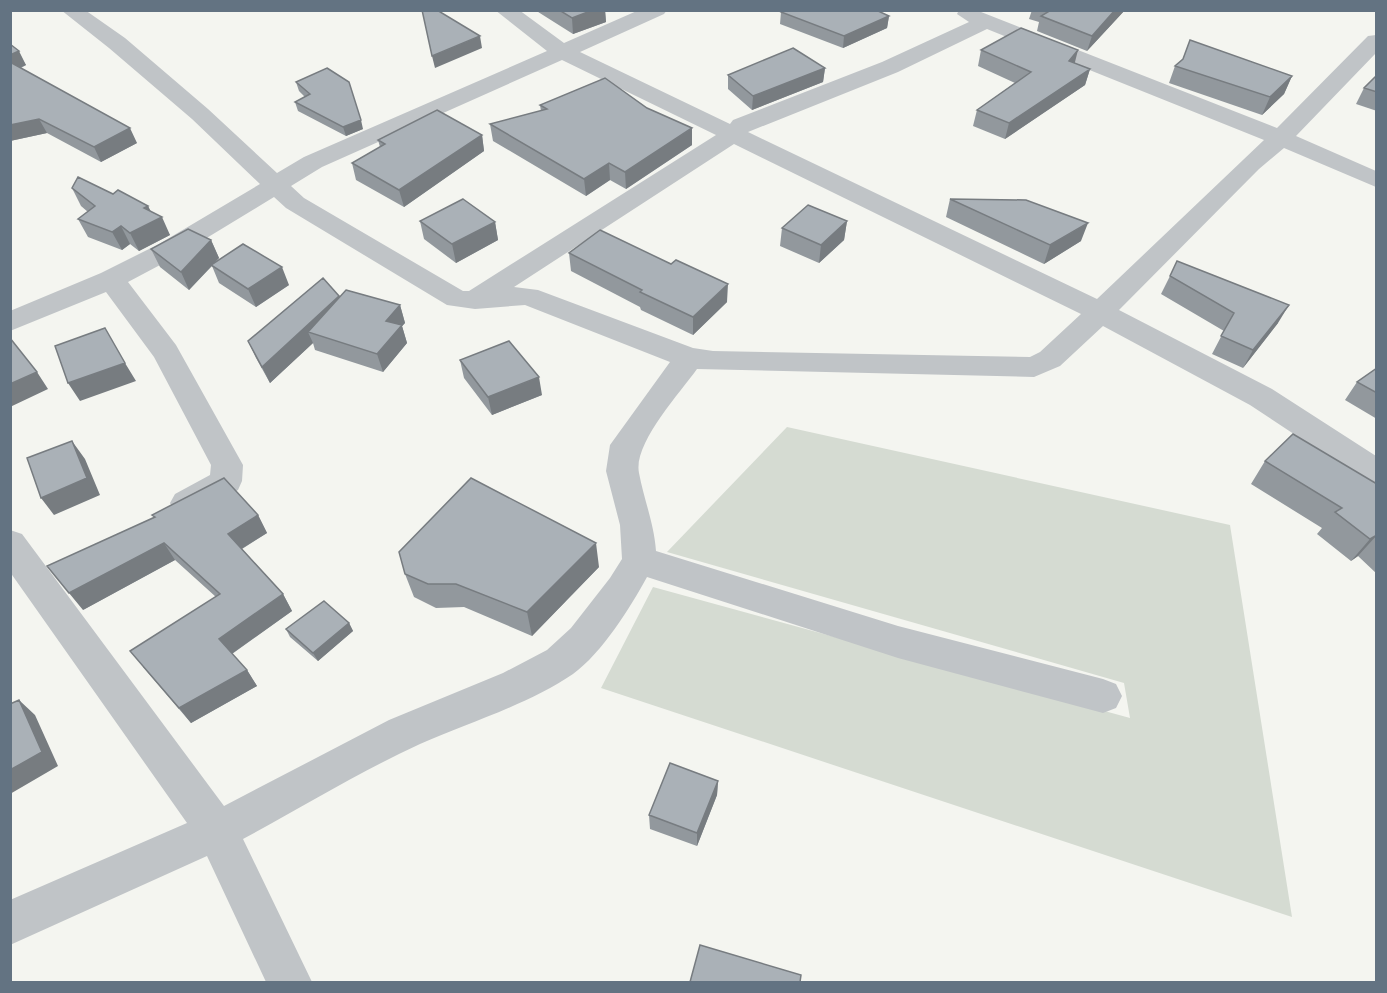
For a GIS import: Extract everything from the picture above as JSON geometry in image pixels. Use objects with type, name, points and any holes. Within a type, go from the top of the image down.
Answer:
[{"type":"street","points":[[71,10],[134,57],[275,183],[281,192],[305,209],[457,299],[472,301],[528,296],[689,358],[713,361],[1034,367],[1050,359],[1100,312],[1250,164],[1281,138],[1377,41]]},
{"type":"street","points":[[505,10],[561,51],[1100,312],[1260,397],[1377,472]]},
{"type":"street","points":[[10,322],[111,279],[168,250],[313,162],[657,10]]},
{"type":"street","points":[[957,10],[1281,138],[1377,180]]},
{"type":"street","points":[[472,301],[734,134],[741,124],[890,68],[986,22]]},
{"type":"street","points":[[111,279],[166,352],[227,465],[226,481],[221,485],[162,515]]},
{"type":"street","points":[[10,923],[217,831],[403,733],[516,685],[560,662],[584,639],[639,560],[637,525],[622,471],[627,445],[689,358]]},
{"type":"street","points":[[10,544],[50,569],[217,831],[289,982]]},
{"type":"street","points":[[639,560],[898,642],[1103,696]]},
{"type":"shaded area","points":[[787,427],[1230,525],[1292,917],[601,688],[653,587],[1130,718],[1124,683],[667,552]]},
{"type":"building","points":[[422,10],[437,10],[480,36],[432,56]]},
{"type":"building","points":[[559,10],[593,10],[572,18]]},
{"type":"building","points":[[783,10],[876,10],[889,16],[844,36],[781,12]]},
{"type":"building","points":[[1051,10],[1115,10],[1092,36],[1041,16]]},
{"type":"building","points":[[1021,28],[1078,50],[1069,61],[1090,69],[1009,123],[977,110],[1031,72],[981,50]]},
{"type":"building","points":[[1190,40],[1292,76],[1270,97],[1175,66],[1183,59]]},
{"type":"building","points":[[10,44],[19,51],[10,55]]},
{"type":"building","points":[[793,48],[825,68],[753,96],[728,75]]},
{"type":"building","points":[[10,62],[130,128],[94,147],[39,119],[10,125]]},
{"type":"building","points":[[327,68],[349,82],[361,120],[343,127],[295,102],[310,94],[296,82]]},
{"type":"building","points":[[1377,75],[1377,92],[1364,88]]},
{"type":"building","points":[[605,78],[647,108],[692,128],[625,172],[609,163],[584,179],[490,124],[547,109],[540,105]]},
{"type":"building","points":[[437,110],[482,135],[399,190],[352,163],[385,144],[378,140]]},
{"type":"building","points":[[78,177],[113,194],[118,190],[148,206],[144,208],[162,217],[130,233],[121,226],[112,232],[78,219],[95,206],[72,188]]},
{"type":"building","points":[[463,199],[495,222],[452,244],[420,221]]},
{"type":"building","points":[[950,199],[1026,200],[1088,223],[1050,245]]},
{"type":"building","points":[[808,205],[847,221],[821,245],[782,228]]},
{"type":"building","points":[[188,229],[211,240],[181,272],[151,249]]},
{"type":"building","points":[[600,230],[671,264],[676,260],[728,284],[693,317],[640,292],[642,290],[569,253]]},
{"type":"building","points":[[243,244],[282,267],[248,289],[211,265]]},
{"type":"building","points":[[1177,261],[1289,305],[1253,350],[1221,336],[1234,313],[1170,276]]},
{"type":"building","points":[[323,278],[339,296],[262,367],[248,341]]},
{"type":"building","points":[[346,290],[400,305],[386,321],[402,325],[377,354],[308,332]]},
{"type":"building","points":[[105,328],[125,363],[68,383],[55,346]]},
{"type":"building","points":[[10,338],[37,372],[10,384]]},
{"type":"building","points":[[509,341],[539,377],[488,397],[460,360]]},
{"type":"building","points":[[1377,368],[1377,393],[1357,382]]},
{"type":"building","points":[[1293,434],[1377,484],[1377,535],[1370,539],[1335,512],[1342,508],[1265,461]]},
{"type":"building","points":[[72,441],[87,478],[41,498],[27,458]]},
{"type":"building","points":[[224,478],[258,515],[228,534],[283,594],[219,639],[247,670],[179,708],[130,651],[220,594],[164,543],[69,593],[47,566],[155,517],[152,515]]},
{"type":"building","points":[[471,478],[596,543],[527,612],[456,584],[428,584],[405,574],[399,552]]},
{"type":"building","points":[[324,601],[349,623],[313,653],[286,629]]},
{"type":"building","points":[[19,700],[42,752],[10,770],[10,704]]},
{"type":"building","points":[[670,763],[718,781],[697,833],[649,815]]},
{"type":"building","points":[[700,945],[801,975],[800,982],[690,982]]}]
